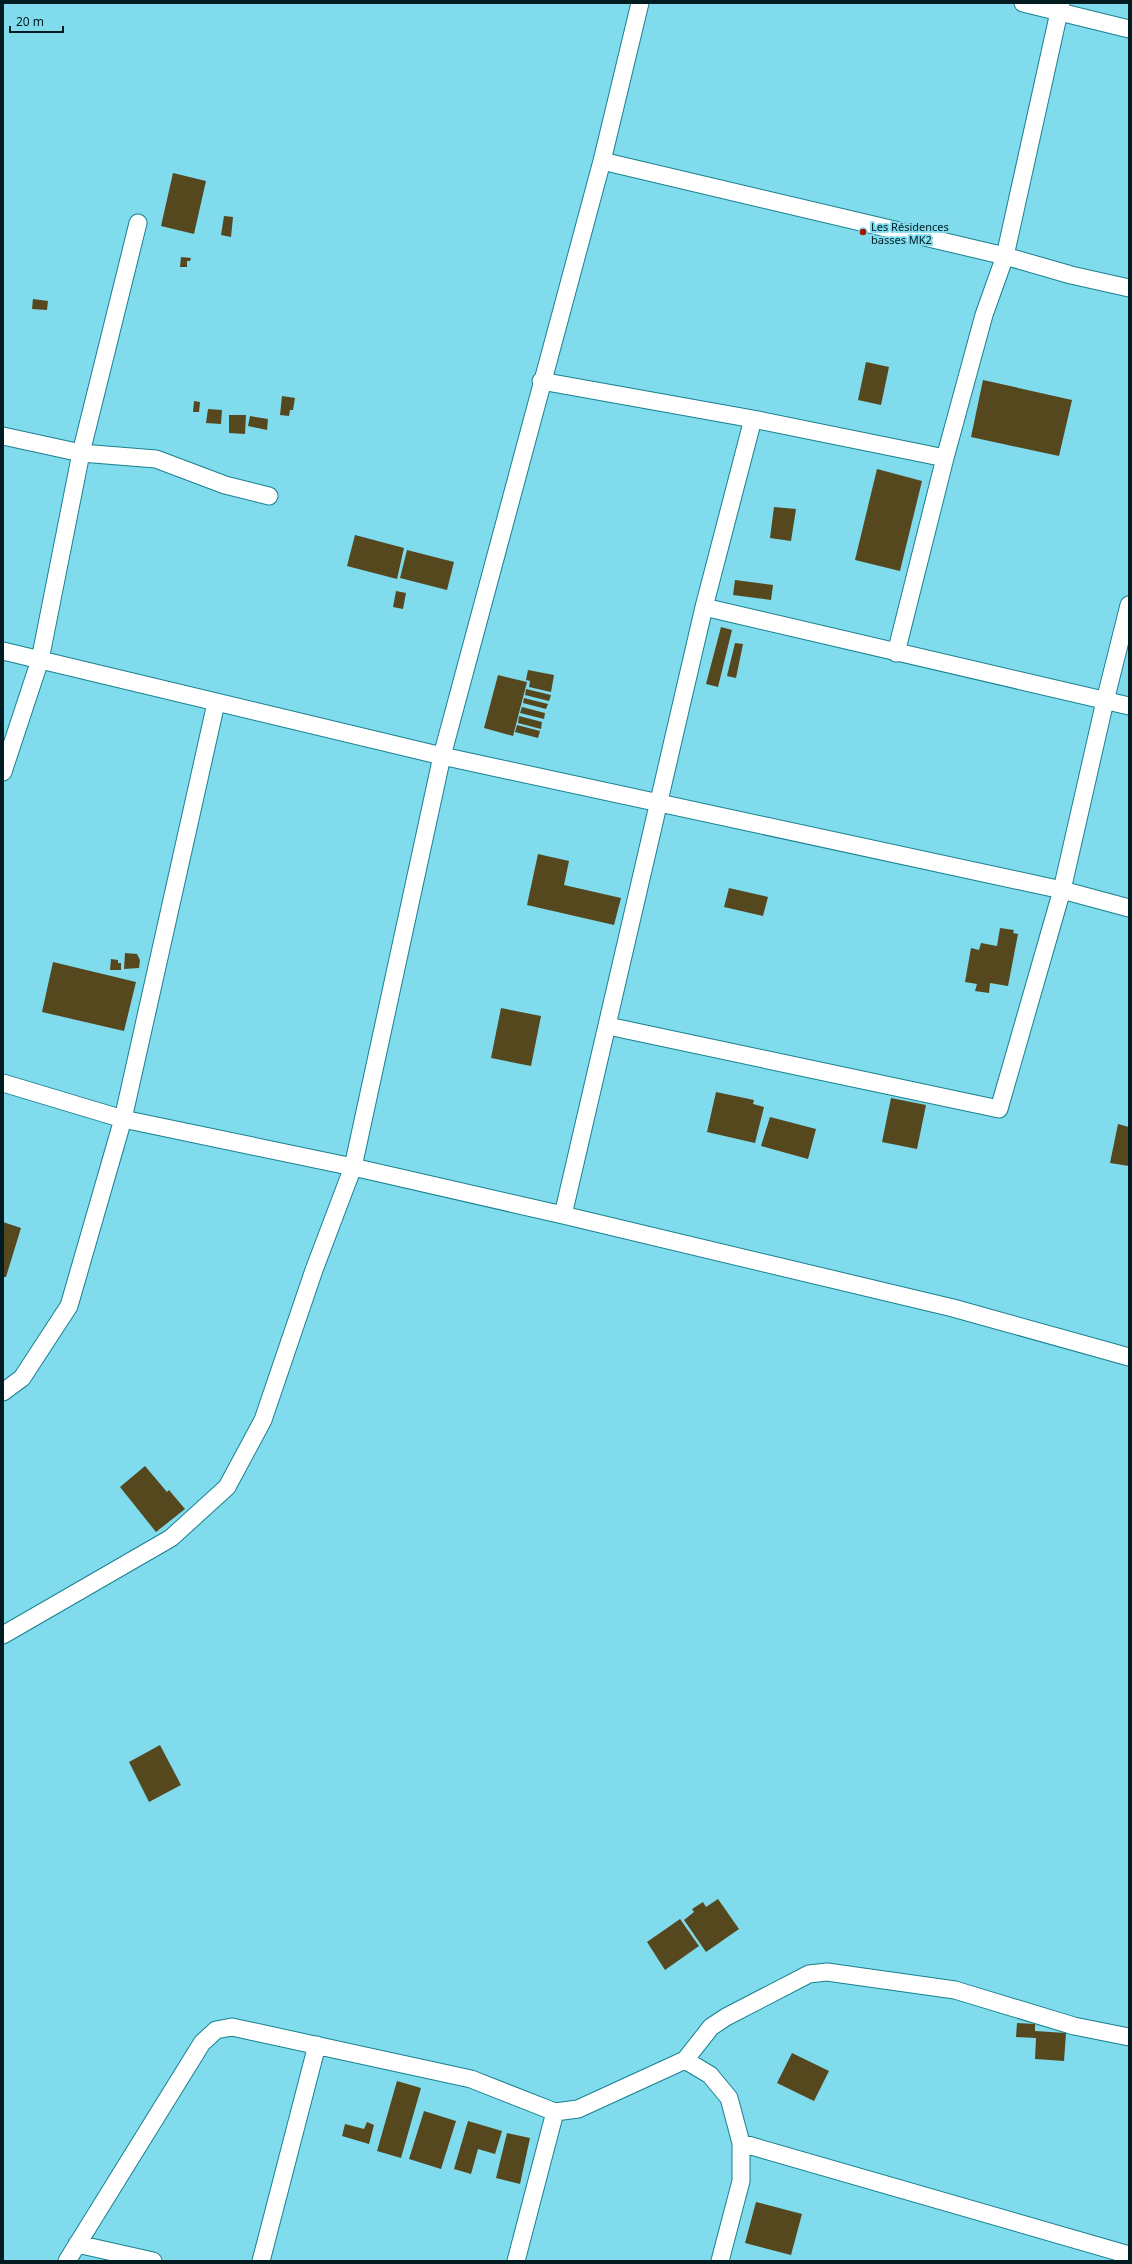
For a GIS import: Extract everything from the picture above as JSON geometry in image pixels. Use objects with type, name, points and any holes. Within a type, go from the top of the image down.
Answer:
[{"type":"street","points":[[3,1635],[171,1538],[227,1487],[263,1420],[314,1270],[353,1167],[442,756],[602,161],[640,3]]},
{"type":"street","points":[[1023,3],[1060,8],[1129,29]]},
{"type":"street","points":[[896,653],[945,458],[984,315],[1005,256],[1060,8]]},
{"type":"street","points":[[602,161],[1005,256],[1071,275],[1129,288]]},
{"type":"street","points":[[3,772],[40,660],[81,453],[138,223]]},
{"type":"street","points":[[542,381],[753,419],[945,458]]},
{"type":"street","points":[[563,1215],[704,607],[753,419]]},
{"type":"street","points":[[3,436],[81,453],[156,458],[226,485],[270,496]]},
{"type":"street","points":[[608,1026],[999,1109],[1062,890],[1104,700],[1129,605]]},
{"type":"street","points":[[704,607],[896,653],[1129,706]]},
{"type":"street","points":[[3,651],[442,756],[1062,890],[1129,908]]},
{"type":"street","points":[[3,1392],[22,1378],[69,1306],[123,1119],[216,703]]},
{"type":"street","points":[[3,1083],[123,1119],[353,1167],[563,1215],[953,1308],[1129,1356]]},
{"type":"street","points":[[67,2261],[202,2043],[216,2030],[232,2027],[471,2079],[555,2112],[578,2109],[685,2060],[711,2027],[726,2017],[809,1974],[827,1972],[956,1990],[1074,2026],[1129,2037]]},
{"type":"street","points":[[261,2261],[317,2045]]},
{"type":"street","points":[[685,2060],[710,2075],[729,2098],[741,2143],[741,2181],[720,2261]]},
{"type":"street","points":[[516,2261],[555,2112]]},
{"type":"street","points":[[741,2143],[1129,2255]]},
{"type":"street","points":[[77,2244],[153,2261]]},
{"type":"building","points":[[173,173],[206,181],[194,234],[161,226]]},
{"type":"building","points":[[224,216],[233,217],[231,237],[221,235]]},
{"type":"building","points":[[181,257],[191,258],[190,261],[187,261],[187,267],[180,267]]},
{"type":"building","points":[[33,299],[48,301],[47,310],[32,309]]},
{"type":"building","points":[[866,362],[889,367],[881,405],[858,400]]},
{"type":"building","points":[[983,380],[1072,400],[1059,456],[971,437]]},
{"type":"building","points":[[282,396],[295,398],[293,410],[290,410],[289,416],[280,415]]},
{"type":"building","points":[[194,401],[200,402],[199,412],[193,412]]},
{"type":"building","points":[[208,409],[222,410],[221,424],[206,423]]},
{"type":"building","points":[[229,415],[246,415],[245,434],[229,433]]},
{"type":"building","points":[[250,416],[268,419],[267,430],[248,426]]},
{"type":"building","points":[[877,469],[922,481],[900,571],[855,560]]},
{"type":"building","points":[[774,507],[796,509],[791,541],[770,538]]},
{"type":"building","points":[[355,535],[404,548],[397,579],[347,566]]},
{"type":"building","points":[[407,550],[454,562],[447,590],[400,578]]},
{"type":"building","points":[[735,580],[773,585],[771,600],[733,595]]},
{"type":"building","points":[[396,591],[406,593],[403,609],[393,607]]},
{"type":"building","points":[[721,627],[732,630],[718,687],[706,684]]},
{"type":"building","points":[[735,643],[743,644],[736,678],[727,676]]},
{"type":"building","points":[[528,670],[554,675],[551,692],[529,687],[530,681],[526,680]]},
{"type":"building","points":[[498,675],[527,682],[513,736],[484,728]]},
{"type":"building","points":[[526,689],[551,695],[549,701],[525,695]]},
{"type":"building","points":[[524,698],[548,704],[546,709],[523,703]]},
{"type":"building","points":[[522,707],[545,713],[544,719],[520,713]]},
{"type":"building","points":[[519,716],[542,722],[541,729],[518,723]]},
{"type":"building","points":[[517,725],[540,731],[538,738],[515,732]]},
{"type":"building","points":[[538,854],[569,861],[564,885],[621,898],[614,925],[527,905]]},
{"type":"building","points":[[729,888],[768,897],[763,916],[724,907]]},
{"type":"building","points":[[1000,928],[1014,930],[1013,933],[1018,934],[1008,986],[990,983],[989,993],[975,991],[977,984],[965,982],[971,948],[979,950],[981,943],[997,946]]},
{"type":"building","points":[[125,953],[137,954],[140,960],[139,968],[124,969]]},
{"type":"building","points":[[111,959],[118,960],[118,963],[121,963],[121,970],[110,970]]},
{"type":"building","points":[[53,962],[136,982],[124,1031],[42,1012]]},
{"type":"building","points":[[501,1008],[541,1016],[531,1066],[491,1058]]},
{"type":"building","points":[[716,1092],[754,1100],[753,1104],[764,1107],[755,1143],[707,1132]]},
{"type":"building","points":[[891,1098],[926,1105],[917,1149],[882,1142]]},
{"type":"building","points":[[770,1117],[816,1129],[808,1159],[761,1146]]},
{"type":"building","points":[[1118,1124],[1129,1127],[1129,1166],[1110,1163]]},
{"type":"building","points":[[3,1222],[21,1228],[6,1277],[3,1277]]},
{"type":"building","points":[[145,1466],[167,1492],[169,1490],[185,1509],[156,1532],[120,1487]]},
{"type":"building","points":[[160,1745],[181,1785],[149,1802],[129,1762]]},
{"type":"building","points":[[718,1899],[739,1929],[706,1952],[684,1920],[694,1912],[692,1909],[703,1902],[706,1907]]},
{"type":"building","points":[[680,1919],[699,1946],[665,1970],[647,1942]]},
{"type":"building","points":[[1017,2023],[1035,2024],[1035,2031],[1066,2033],[1064,2061],[1035,2059],[1036,2038],[1016,2037]]},
{"type":"building","points":[[792,2053],[829,2071],[814,2101],[777,2083]]},
{"type":"building","points":[[397,2081],[421,2088],[401,2158],[377,2151]]},
{"type":"building","points":[[424,2111],[456,2121],[441,2169],[409,2159]]},
{"type":"building","points":[[468,2121],[502,2131],[495,2154],[478,2149],[471,2174],[454,2169]]},
{"type":"building","points":[[367,2122],[374,2125],[369,2144],[342,2136],[345,2124],[364,2129]]},
{"type":"building","points":[[507,2133],[530,2138],[520,2184],[496,2178]]},
{"type":"building","points":[[756,2202],[802,2214],[791,2255],[745,2243]]},
{"type":"place","name":"Les Résidences basses MK2","points":[[863,232]]}]
